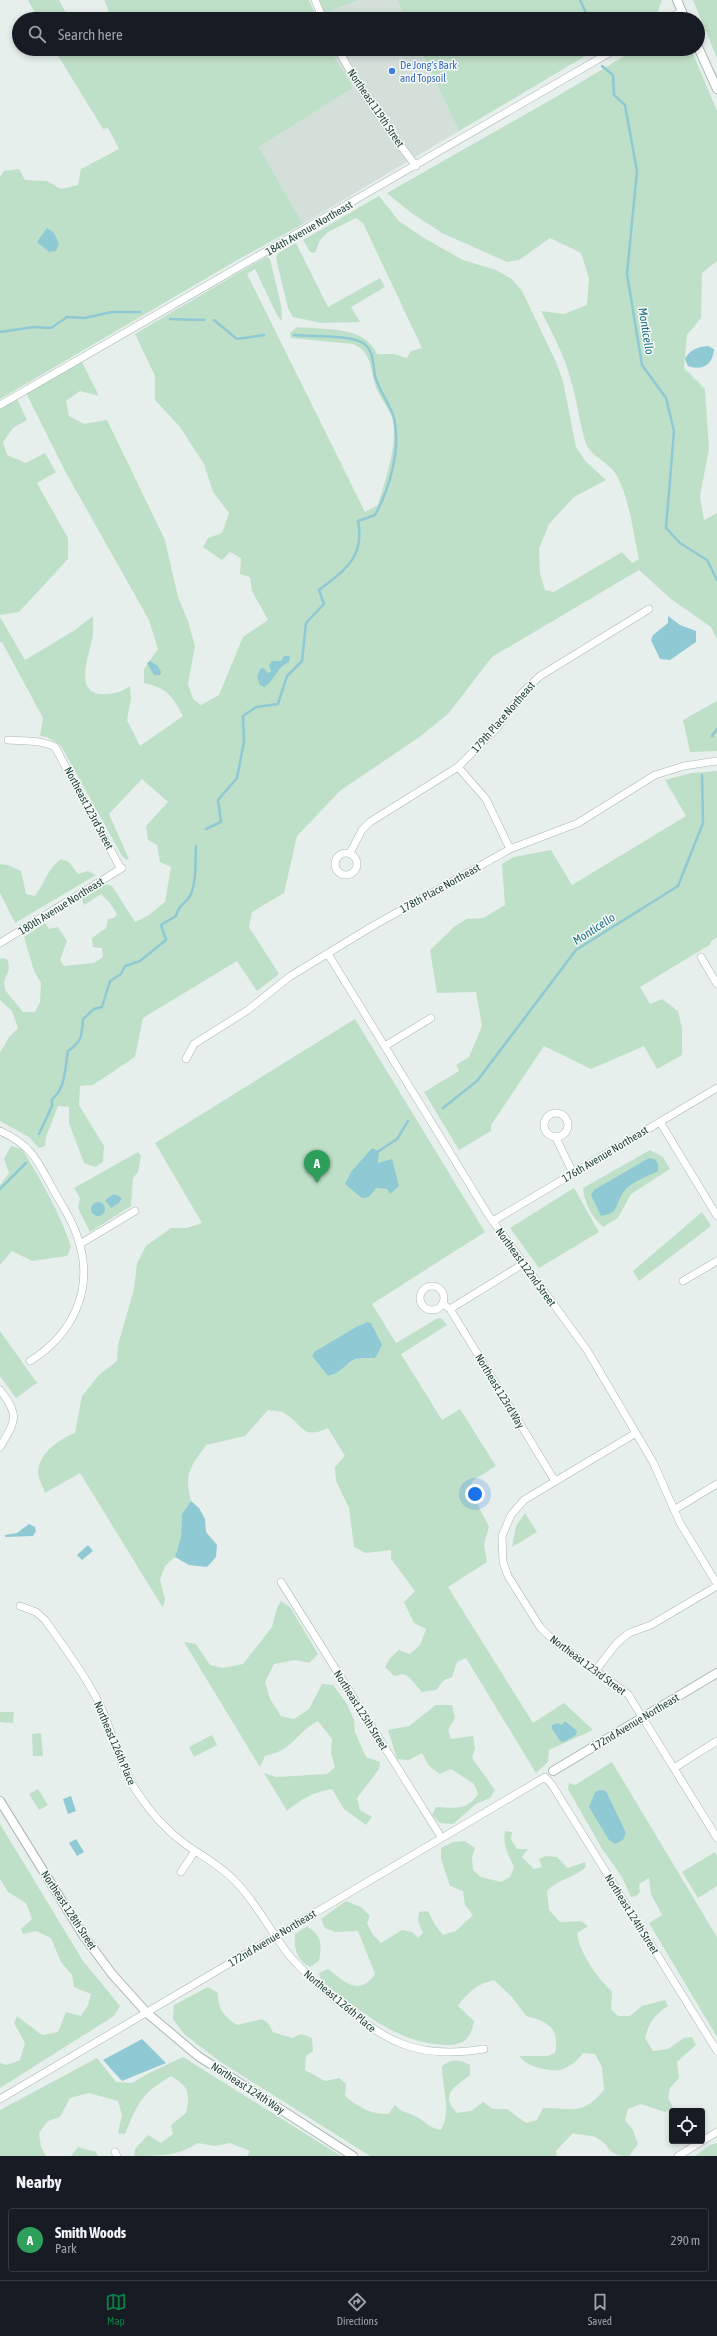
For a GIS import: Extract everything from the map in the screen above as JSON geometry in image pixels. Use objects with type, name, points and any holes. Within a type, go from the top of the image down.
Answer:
[{"type":"street","points":[[315,0],[320,12]]},
{"type":"street","points":[[677,0],[682,12]]},
{"type":"street","name":"Northeast 119th Street","points":[[342,56],[357,84],[381,121],[416,166]]},
{"type":"street","name":"184th Avenue Northeast","points":[[0,405],[604,56]]},
{"type":"street","points":[[702,56],[717,89]]},
{"type":"street","name":"179th Place Northeast","points":[[350,853],[362,830],[370,822],[458,767],[496,728],[524,692],[540,676],[649,609]]},
{"type":"street","name":"Northeast 123rd Street","points":[[8,740],[39,742],[55,747],[122,869]]},
{"type":"street","name":"178th Place Northeast","points":[[186,1059],[194,1044],[248,1010],[289,977],[371,926],[510,849],[578,823],[655,775],[684,766],[717,761]]},
{"type":"street","points":[[458,767],[486,799],[510,849]]},
{"type":"street","name":"180th Avenue Northeast","points":[[0,944],[122,869]]},
{"type":"street","name":"Northeast 122nd Street","points":[[328,954],[493,1221],[586,1350],[653,1462],[674,1510],[717,1585]]},
{"type":"street","points":[[701,957],[717,984]]},
{"type":"street","points":[[385,1046],[431,1018]]},
{"type":"street","name":"176th Avenue Northeast","points":[[493,1221],[717,1088]]},
{"type":"street","points":[[660,1122],[717,1216]]},
{"type":"street","points":[[0,1131],[26,1145],[35,1157],[70,1220],[80,1244],[83,1261],[84,1282],[77,1308],[68,1327],[48,1349],[30,1361]]},
{"type":"street","points":[[555,1136],[573,1173]]},
{"type":"street","points":[[80,1244],[135,1211]]},
{"type":"street","points":[[683,1281],[717,1261]]},
{"type":"street","points":[[450,1309],[523,1264]]},
{"type":"street","name":"Northeast 123rd Way","points":[[442,1304],[450,1309],[555,1481]]},
{"type":"street","points":[[0,1390],[12,1406],[15,1414],[14,1423],[0,1446]]},
{"type":"street","name":"Northeast 123rd Street","points":[[636,1433],[524,1500],[511,1515],[502,1536],[503,1562],[508,1576],[540,1627],[554,1641],[628,1694],[717,1838]]},
{"type":"street","points":[[674,1510],[717,1484]]},
{"type":"street","name":"Northeast 125th Street","points":[[281,1582],[441,1837]]},
{"type":"street","points":[[596,1670],[616,1644],[629,1633],[651,1625],[717,1585]]},
{"type":"street","name":"Northeast 126th Place","points":[[20,1606],[36,1612],[45,1620],[85,1679],[108,1725],[126,1772],[150,1810],[164,1825],[195,1851],[223,1869],[237,1882],[275,1936],[306,1974],[380,2034],[399,2044],[445,2053],[484,2049]]},
{"type":"street","name":"172nd Avenue Northeast","points":[[553,1771],[717,1673]]},
{"type":"street","points":[[674,1768],[717,1741]]},
{"type":"street","name":"172nd Avenue Northeast","points":[[0,2099],[441,1837],[544,1778]]},
{"type":"street","name":"Northeast 124th Street","points":[[544,1778],[552,1785],[717,2052]]},
{"type":"street","name":"Northeast 128th Street","points":[[0,1801],[83,1935],[112,1974],[147,2013]]},
{"type":"street","points":[[181,1872],[195,1851]]},
{"type":"street","name":"Northeast 124th Way","points":[[147,2013],[198,2056],[353,2156]]},
{"type":"street","points":[[678,2156],[717,2132]]},
{"type":"shaded area","points":[[359,0],[397,0],[403,12],[326,12]]},
{"type":"shaded area","points":[[334,56],[423,56],[459,131],[303,224],[259,147],[353,88]]},
{"type":"green space","points":[[28,0],[59,0],[65,12],[34,12]]},
{"type":"green space","points":[[104,0],[309,0],[314,12],[107,12],[109,11]]},
{"type":"green space","points":[[319,0],[359,0],[327,12],[324,12]]},
{"type":"green space","points":[[397,0],[662,0],[658,12],[403,12]]},
{"type":"green space","points":[[693,0],[717,0],[717,58],[705,29],[705,12],[698,12]]},
{"type":"green space","points":[[58,56],[334,56],[353,88],[259,147],[303,224],[239,259],[0,399],[0,177],[4,171],[19,169],[25,180],[47,181],[61,189],[78,185],[81,169],[119,149],[108,128],[103,129]]},
{"type":"green space","points":[[423,56],[585,56],[459,131]]},
{"type":"green space","points":[[624,56],[694,56],[717,111],[717,261],[702,273],[701,318],[687,335],[684,368],[705,389],[709,449],[700,496],[704,520],[717,513],[717,639],[711,627],[671,599],[639,570],[492,657],[448,714],[418,738],[341,790],[297,836],[284,893],[252,912],[249,927],[279,974],[257,991],[237,961],[143,1018],[135,1057],[93,1085],[80,1086],[79,1105],[104,1146],[103,1162],[95,1167],[84,1163],[69,1123],[69,1107],[58,1106],[46,1137],[45,1146],[39,1148],[29,1137],[0,1121],[0,1053],[9,1037],[18,1028],[12,1011],[0,1000],[0,959],[3,958],[8,960],[9,969],[4,982],[5,990],[23,1012],[35,1012],[40,1002],[41,983],[34,971],[24,937],[45,923],[49,929],[58,927],[67,941],[60,960],[64,966],[94,963],[103,957],[102,948],[93,947],[92,938],[106,928],[108,919],[114,918],[117,914],[109,902],[101,894],[84,905],[81,897],[105,884],[112,886],[135,922],[149,915],[165,902],[171,867],[160,862],[157,845],[148,840],[146,826],[168,802],[142,779],[109,814],[129,859],[127,860],[122,856],[61,746],[47,737],[40,736],[43,718],[2,642],[0,642],[0,617],[25,660],[75,630],[93,616],[93,635],[85,671],[85,680],[88,687],[94,692],[104,694],[118,692],[130,686],[131,699],[127,720],[140,746],[183,716],[172,697],[164,690],[144,683],[144,669],[158,649],[149,620],[65,471],[26,393],[82,362],[99,396],[80,391],[66,401],[69,416],[84,424],[107,420],[165,540],[178,597],[188,621],[195,646],[188,684],[193,699],[201,705],[219,695],[243,637],[268,620],[252,591],[250,577],[240,574],[241,558],[230,552],[222,560],[203,547],[208,538],[222,533],[229,513],[213,492],[204,464],[180,427],[155,400],[155,376],[135,334],[267,256],[270,259],[281,305],[282,321],[278,317],[255,269],[247,274],[365,512],[378,505],[390,461],[394,438],[394,427],[392,417],[376,388],[367,355],[359,347],[353,344],[291,338],[290,333],[297,327],[342,331],[363,338],[371,345],[377,354],[394,354],[407,358],[411,351],[422,348],[363,223],[356,218],[328,232],[320,240],[315,253],[310,252],[303,240],[379,196],[399,221],[424,238],[463,260],[496,270],[512,279],[522,291],[556,362],[563,381],[576,447],[586,462],[606,480],[574,497],[549,524],[539,549],[540,573],[545,590],[554,592],[622,552],[632,563],[639,559],[625,495],[614,471],[591,451],[585,441],[575,396],[565,363],[541,311],[564,314],[587,305],[589,278],[581,253],[550,238],[519,260],[507,262],[442,233],[410,212],[387,193],[561,94]]},
{"type":"green space","points":[[296,243],[328,307],[380,278],[385,287],[351,307],[360,322],[322,323],[293,317],[288,308],[276,258],[278,253]]},
{"type":"green space","points":[[17,399],[27,420],[13,428],[3,442],[7,455],[26,463],[45,453],[56,472],[37,483],[68,538],[68,559],[19,612],[0,615],[0,409]]},
{"type":"green space","points":[[717,701],[717,751],[690,752],[683,720]]},
{"type":"green space","points":[[717,771],[717,937],[710,942],[711,944],[640,987],[650,1004],[662,999],[678,1011],[682,1028],[682,1055],[657,1069],[644,1046],[591,1069],[544,1046],[491,1125],[491,1131],[459,1150],[424,1092],[459,1071],[456,1065],[469,1057],[482,1026],[476,992],[437,993],[430,950],[455,926],[467,919],[483,918],[505,905],[502,864],[514,857],[551,850],[572,885],[686,816],[665,780],[691,773]]},
{"type":"green space","points":[[61,859],[69,862],[78,874],[88,871],[96,875],[15,923],[0,893],[0,864],[8,865],[21,871],[26,894],[35,896],[49,872]]},
{"type":"green space","points":[[355,1019],[485,1232],[372,1304],[396,1343],[438,1318],[442,1319],[447,1325],[401,1354],[442,1420],[460,1409],[496,1466],[472,1481],[471,1492],[489,1527],[484,1544],[487,1562],[448,1587],[533,1723],[564,1703],[593,1730],[549,1750],[548,1762],[536,1773],[466,1658],[457,1662],[452,1677],[444,1680],[436,1690],[422,1692],[409,1677],[403,1674],[394,1676],[385,1667],[390,1658],[399,1650],[410,1654],[420,1645],[426,1629],[414,1623],[404,1602],[415,1591],[391,1559],[391,1550],[366,1553],[354,1547],[349,1508],[336,1481],[335,1467],[345,1456],[328,1428],[313,1433],[307,1432],[284,1413],[268,1410],[245,1436],[206,1445],[192,1465],[188,1477],[191,1501],[182,1514],[181,1537],[175,1557],[165,1566],[160,1580],[165,1599],[163,1608],[80,1473],[45,1493],[38,1472],[42,1458],[56,1443],[75,1433],[82,1396],[99,1375],[117,1361],[118,1345],[134,1289],[137,1263],[146,1246],[171,1228],[187,1228],[202,1223],[155,1143]],"holes":[[[354,1328],[372,1359],[358,1358],[328,1376],[312,1356],[314,1352]],[[565,1721],[560,1741],[552,1729],[552,1725],[557,1723],[562,1726]]]},
{"type":"green space","points":[[11,1146],[22,1149],[50,1197],[67,1234],[71,1247],[67,1256],[32,1261],[12,1251],[0,1265],[0,1185],[9,1173],[4,1159]]},
{"type":"green space","points":[[650,1150],[663,1157],[670,1169],[631,1194],[618,1218],[603,1227],[595,1219],[589,1209],[583,1188]]},
{"type":"green space","points":[[138,1152],[141,1156],[138,1172],[133,1178],[131,1206],[90,1232],[78,1208],[80,1198],[74,1188]]},
{"type":"green space","points":[[574,1188],[599,1232],[539,1268],[510,1228]]},
{"type":"green space","points":[[702,1212],[711,1226],[639,1281],[633,1271]]},
{"type":"green space","points":[[0,1331],[37,1383],[16,1398],[0,1376]]},
{"type":"green space","points":[[525,1513],[537,1532],[512,1547],[516,1526]]},
{"type":"green space","points":[[281,1601],[290,1607],[318,1654],[309,1663],[296,1660],[274,1664],[265,1682],[270,1699],[281,1716],[294,1719],[309,1709],[322,1684],[333,1685],[347,1704],[354,1720],[355,1732],[366,1757],[380,1762],[379,1769],[357,1798],[360,1810],[372,1817],[366,1825],[344,1809],[332,1789],[319,1792],[308,1797],[287,1811],[264,1773],[276,1777],[327,1774],[335,1767],[331,1753],[332,1739],[318,1721],[282,1750],[265,1756],[260,1767],[184,1642],[196,1644],[210,1665],[223,1668],[243,1664],[272,1627],[277,1608]]},
{"type":"green space","points":[[436,1705],[452,1705],[455,1718],[448,1730],[451,1739],[473,1736],[475,1748],[472,1758],[495,1790],[490,1798],[476,1804],[453,1824],[440,1823],[432,1815],[436,1807],[460,1807],[470,1803],[478,1794],[474,1784],[451,1769],[440,1774],[429,1766],[422,1753],[409,1760],[397,1759],[388,1730],[409,1726]]},
{"type":"green space","points":[[0,1712],[14,1712],[13,1723],[0,1722]]},
{"type":"green space","points":[[41,1733],[43,1756],[33,1756],[32,1734]]},
{"type":"green space","points":[[212,1735],[217,1745],[194,1757],[189,1747]]},
{"type":"green space","points":[[612,1762],[717,1937],[717,2037],[649,1923],[662,1915],[651,1894],[649,1878],[639,1884],[640,1892],[636,1896],[631,1897],[622,1877],[601,1847],[568,1789],[569,1783],[575,1785]]},
{"type":"green space","points":[[38,1789],[48,1805],[39,1810],[29,1794]]},
{"type":"green space","points":[[0,1824],[83,1961],[120,2006],[114,2016],[0,2088],[0,2063],[7,2065],[20,2060],[25,2043],[14,2023],[17,2016],[42,2035],[58,2032],[66,2012],[81,2016],[88,2005],[91,1994],[74,1987],[72,1975],[61,1962],[51,1938],[36,1931],[23,1934],[21,1929],[32,1919],[26,1903],[8,1892],[0,1879]]},
{"type":"green space","points":[[505,1831],[512,1832],[511,1839],[517,1849],[528,1849],[522,1857],[534,1869],[542,1867],[539,1859],[546,1856],[557,1857],[568,1868],[585,1862],[586,1867],[581,1871],[556,1884],[547,1891],[549,1910],[560,1922],[581,1921],[588,1926],[577,1933],[579,1941],[585,1957],[590,1965],[612,1992],[611,2009],[618,2016],[630,2016],[642,2006],[665,2000],[668,2006],[653,2020],[648,2028],[645,2038],[653,2051],[668,2049],[684,2038],[692,2037],[696,2045],[677,2062],[679,2078],[670,2088],[668,2098],[673,2107],[669,2108],[665,2112],[641,2104],[628,2109],[625,2120],[633,2130],[638,2144],[629,2156],[621,2156],[612,2152],[601,2140],[595,2137],[573,2133],[556,2151],[557,2156],[370,2156],[219,2061],[184,2034],[173,2019],[174,2005],[208,1987],[218,1993],[219,2004],[223,2012],[237,2025],[262,2019],[268,2023],[273,2032],[292,2038],[301,2034],[312,2038],[313,2051],[306,2056],[305,2070],[325,2081],[339,2078],[346,2084],[345,2096],[360,2107],[375,2113],[388,2114],[395,2105],[400,2110],[441,2130],[446,2115],[446,2099],[442,2066],[452,2061],[459,2061],[470,2065],[470,2075],[451,2091],[449,2096],[449,2101],[457,2113],[471,2111],[483,2102],[493,2109],[507,2109],[526,2123],[537,2120],[543,2108],[577,2109],[590,2104],[604,2090],[602,2067],[595,2054],[583,2053],[570,2066],[560,2070],[538,2068],[522,2060],[519,2056],[547,2056],[555,2053],[556,2037],[554,2031],[546,2023],[526,2016],[513,1998],[494,1980],[473,1989],[458,2006],[474,2021],[473,2027],[465,2040],[461,2043],[451,2045],[427,2043],[394,2032],[364,2013],[321,1981],[319,1973],[328,1969],[346,1982],[358,1986],[369,1981],[375,1974],[358,1931],[335,1932],[325,1928],[321,1919],[346,1901],[361,1907],[370,1916],[367,1923],[373,1935],[381,1943],[402,1930],[412,1932],[418,1938],[423,1933],[418,1921],[419,1912],[428,1911],[435,1925],[443,1935],[456,1931],[473,1915],[465,1905],[463,1891],[450,1886],[441,1859],[441,1848],[453,1842],[465,1841],[475,1848],[472,1857],[473,1870],[481,1877],[501,1882],[510,1877],[514,1867],[505,1845]]},
{"type":"green space","points":[[715,1852],[717,1856],[717,1886],[698,1898],[682,1872]]},
{"type":"green space","points":[[307,1926],[316,1934],[320,1941],[319,1961],[310,1967],[299,1957],[295,1944],[295,1934]]},
{"type":"green space","points":[[183,2057],[341,2156],[247,2156],[250,2151],[230,2143],[215,2146],[198,2143],[176,2153],[152,2156],[134,2156],[135,2149],[148,2135],[161,2143],[173,2134],[171,2125],[186,2113],[188,2100],[187,2091],[181,2083],[171,2076],[153,2088],[142,2100],[133,2114],[125,2134],[118,2133],[122,2115],[118,2101],[89,2093],[70,2098],[60,2117],[48,2121],[39,2133],[41,2147],[46,2156],[0,2156],[0,2110],[97,2058],[116,2082],[132,2083],[147,2074]]},
{"type":"green space","points":[[717,2143],[717,2156],[695,2156],[710,2145]]},
{"type":"green space","points":[[78,2147],[96,2152],[98,2156],[71,2156]]},
{"type":"water","points":[[47,228],[54,233],[59,244],[56,251],[49,252],[37,242]]},
{"type":"water","points":[[708,346],[714,349],[709,363],[698,368],[688,366],[685,359],[689,353],[698,348]]},
{"type":"water","points":[[668,616],[680,625],[696,631],[696,642],[670,660],[660,659],[651,640],[653,635],[668,623]]},
{"type":"water","points":[[284,656],[290,656],[289,662],[284,664],[278,670],[268,684],[264,687],[260,685],[257,677],[260,669],[264,668],[268,673],[271,672],[269,665],[272,661],[281,661]]},
{"type":"water","points":[[150,661],[158,666],[161,672],[160,675],[154,675],[147,663]]},
{"type":"water","points":[[372,1148],[379,1151],[378,1163],[392,1159],[399,1186],[390,1194],[387,1189],[376,1188],[369,1197],[362,1198],[345,1184],[351,1172]]},
{"type":"water","points":[[649,1158],[656,1160],[658,1171],[640,1179],[628,1187],[614,1210],[607,1215],[601,1216],[591,1195],[594,1190]]},
{"type":"water","points":[[114,1194],[122,1198],[119,1203],[111,1208],[105,1200]]},
{"type":"water","points":[[98,1202],[103,1204],[105,1209],[103,1214],[98,1216],[93,1214],[91,1209],[93,1204]]},
{"type":"water","points":[[367,1322],[371,1323],[382,1345],[376,1357],[356,1359],[337,1373],[328,1376],[312,1356],[314,1352]]},
{"type":"water","points":[[191,1501],[199,1508],[205,1519],[206,1532],[217,1545],[216,1557],[207,1567],[189,1565],[175,1557],[181,1537],[182,1514]]},
{"type":"water","points":[[29,1524],[35,1527],[36,1531],[33,1536],[5,1537],[5,1535],[17,1533]]},
{"type":"water","points":[[88,1545],[93,1551],[82,1560],[77,1555]]},
{"type":"water","points":[[565,1721],[577,1731],[576,1735],[564,1742],[560,1741],[552,1729],[552,1725],[557,1723],[562,1725]]},
{"type":"water","points":[[600,1790],[606,1791],[626,1833],[623,1840],[615,1844],[609,1840],[589,1807],[595,1792]]},
{"type":"water","points":[[71,1796],[76,1811],[68,1814],[63,1799]]},
{"type":"water","points":[[76,1839],[84,1852],[77,1856],[69,1843]]},
{"type":"water","points":[[142,2039],[166,2063],[122,2081],[103,2060]]},
{"type":"waterway","name":"Monticello","points":[[580,0],[586,12]]},
{"type":"waterway","name":"Monticello","points":[[602,66],[613,75],[614,95],[625,105],[637,171],[627,274],[642,365],[666,398],[674,431],[666,528],[680,543],[707,560],[717,580]]},
{"type":"waterway","points":[[0,332],[34,327],[51,328],[67,317],[84,318],[112,312],[140,312]]},
{"type":"waterway","points":[[170,319],[204,320]]},
{"type":"waterway","points":[[214,320],[237,339],[264,335]]},
{"type":"waterway","points":[[206,829],[221,822],[218,800],[237,778],[244,742],[243,716],[256,707],[278,704],[287,676],[302,661],[306,623],[324,604],[319,590],[337,576],[351,562],[359,544],[358,521],[375,515],[385,493],[393,468],[396,442],[394,418],[377,382],[371,354],[367,346],[356,340],[348,338],[294,335]]},
{"type":"waterway","name":"Monticello","points":[[712,736],[717,729]]},
{"type":"waterway","name":"Monticello","points":[[443,1108],[477,1081],[576,950],[678,886],[703,823],[702,775]]},
{"type":"waterway","points":[[39,1134],[52,1106],[52,1099],[57,1095],[60,1089],[68,1051],[79,1041],[83,1019],[94,1009],[102,1007],[110,981],[121,974],[125,966],[140,961],[166,940],[161,925],[176,916],[180,907],[190,896],[195,878],[196,846]]},
{"type":"waterway","name":"Monticello","points":[[379,1151],[397,1139],[408,1121]]},
{"type":"waterway","points":[[0,1189],[26,1163]]},
{"type":"place","name":"De Jong's Bark and Topsoil","points":[[392,71]]},
{"type":"place","name":"Smith Woods","points":[[317,1183]]}]
